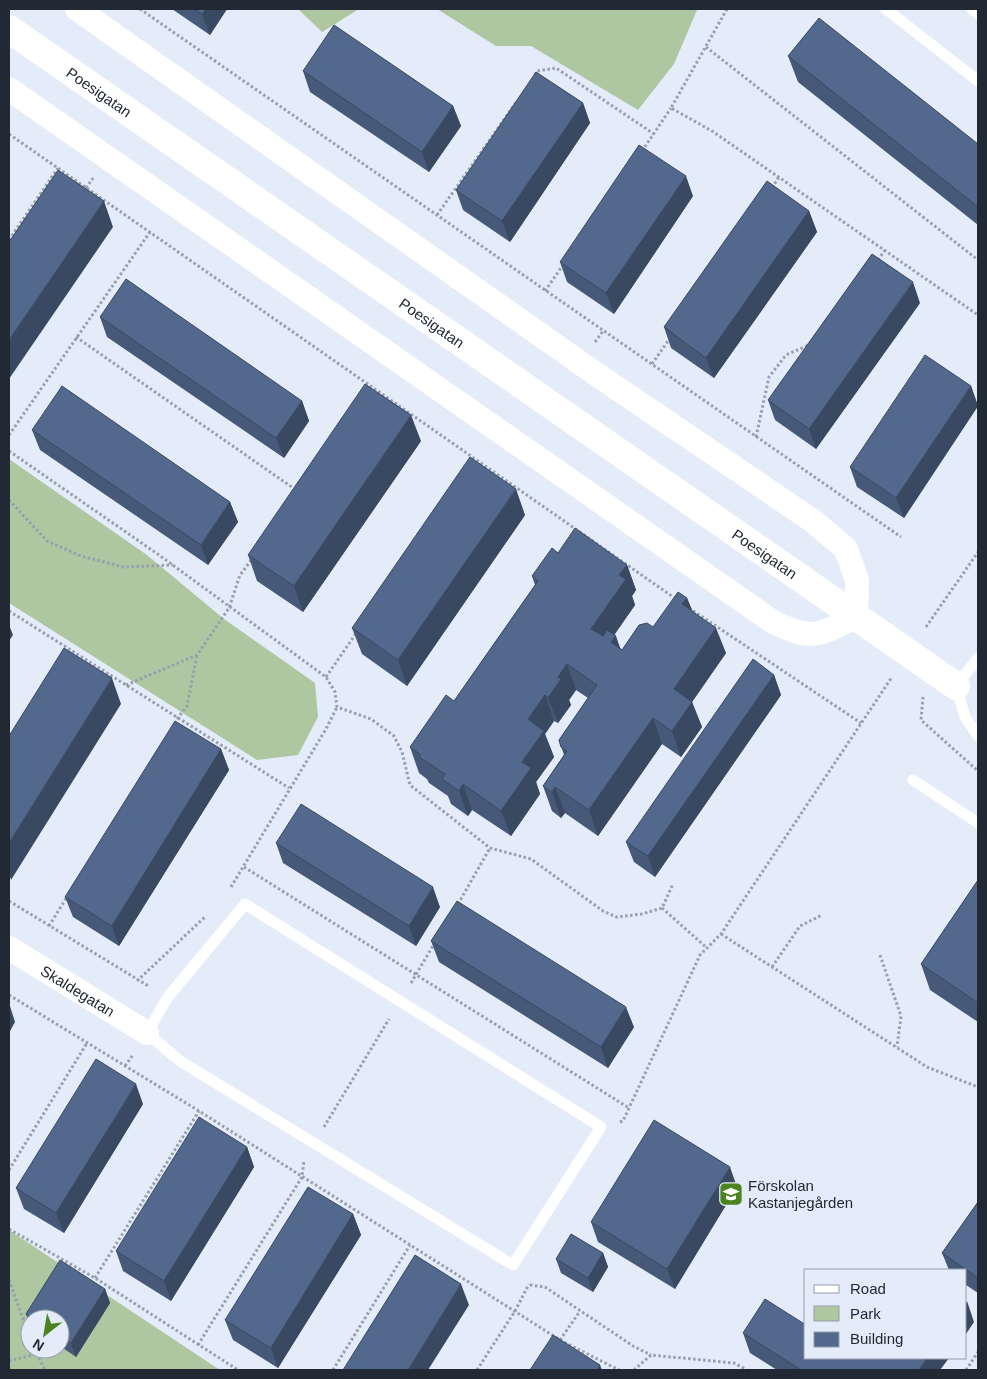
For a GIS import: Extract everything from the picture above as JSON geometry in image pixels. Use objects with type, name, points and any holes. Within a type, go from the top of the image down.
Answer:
[{"type":"street","points":[[9,89],[773,622],[796,633],[820,635],[856,616],[857,581],[846,549],[813,521],[596,374],[77,9]]},
{"type":"street","name":"Poesigatan","points":[[9,29],[956,686]]},
{"type":"street","name":"Skaldegatan","points":[[9,948],[146,1034]]},
{"type":"lane","points":[[886,9],[978,81]]},
{"type":"lane","points":[[972,9],[978,14]]},
{"type":"lane","points":[[978,658],[956,686],[965,717],[978,736]]},
{"type":"lane","points":[[913,780],[978,823]]},
{"type":"lane","points":[[245,904],[601,1127],[514,1265],[180,1061],[146,1034],[168,997],[245,904]]},
{"type":"path","points":[[140,9],[901,537]]},
{"type":"path","points":[[637,158],[671,108],[727,9]]},
{"type":"path","points":[[706,47],[978,260]]},
{"type":"path","points":[[532,79],[537,71],[556,68],[654,134]]},
{"type":"path","points":[[437,216],[520,95]]},
{"type":"path","points":[[671,108],[712,131],[978,315]]},
{"type":"path","points":[[9,134],[658,587],[861,723]]},
{"type":"path","points":[[9,240],[58,168]]},
{"type":"path","points":[[768,194],[779,177]]},
{"type":"path","points":[[9,435],[150,232]]},
{"type":"path","points":[[874,266],[885,250]]},
{"type":"path","points":[[545,291],[567,260]]},
{"type":"path","points":[[652,364],[674,332]]},
{"type":"path","points":[[76,337],[298,492],[293,499]]},
{"type":"path","points":[[756,437],[769,377],[786,355],[814,343]]},
{"type":"path","points":[[366,394],[372,386]]},
{"type":"path","points":[[9,451],[173,565],[229,608],[326,676],[336,692],[337,706],[326,729],[228,892]]},
{"type":"path","points":[[470,467],[476,459]]},
{"type":"path","points":[[9,500],[47,541],[81,556],[122,567],[173,565]]},
{"type":"path","points":[[173,726],[187,706],[197,655],[229,608],[240,575],[256,552]]},
{"type":"path","points":[[926,627],[978,552]]},
{"type":"path","points":[[9,612],[289,788]]},
{"type":"path","points":[[326,676],[359,628]]},
{"type":"path","points":[[62,656],[67,648]]},
{"type":"path","points":[[126,685],[197,655]]},
{"type":"path","points":[[601,1127],[623,1121],[700,955],[721,934],[892,677]]},
{"type":"path","points":[[923,697],[921,720],[978,770]]},
{"type":"path","points":[[337,706],[371,719],[394,736],[402,752],[410,785],[490,848],[531,859],[603,911],[617,917],[642,914],[662,908],[673,884]]},
{"type":"path","points":[[244,866],[629,1108]]},
{"type":"path","points":[[49,926],[70,893]]},
{"type":"path","points":[[9,901],[137,981],[168,997]]},
{"type":"path","points":[[662,908],[707,948]]},
{"type":"path","points":[[137,981],[208,913]]},
{"type":"path","points":[[772,967],[800,926],[822,915]]},
{"type":"path","points":[[721,934],[928,1067],[978,1087]]},
{"type":"path","points":[[880,955],[901,1016],[897,1047]]},
{"type":"path","points":[[9,995],[199,1111],[560,1340],[619,1370]]},
{"type":"path","points":[[9,1170],[87,1043]]},
{"type":"path","points":[[95,1278],[199,1111]]},
{"type":"path","points":[[198,1345],[302,1177]]},
{"type":"path","points":[[9,1229],[95,1278],[238,1370]]},
{"type":"path","points":[[333,1370],[410,1245]]},
{"type":"path","points":[[514,1265],[530,1285],[544,1287],[633,1346],[651,1355],[734,1362],[747,1370]]},
{"type":"path","points":[[9,1280],[20,1310]]},
{"type":"path","points":[[477,1370],[530,1285]]},
{"type":"path","points":[[556,1348],[580,1311]]},
{"type":"path","points":[[966,1370],[978,1352]]},
{"type":"path","points":[[634,1370],[651,1355]]},
{"type":"path","points":[[39,1359],[45,1370]]},
{"type":"green space","points":[[298,9],[359,9],[322,32]]},
{"type":"green space","points":[[437,9],[697,10],[674,64],[638,110],[531,46],[496,46]]},
{"type":"green space","points":[[9,459],[147,555],[224,619],[315,683],[318,717],[298,755],[257,760],[9,603]]},
{"type":"green space","points":[[9,1230],[220,1370],[9,1370]]},
{"type":"building","points":[[194,9],[206,9],[202,14]]},
{"type":"building","points":[[819,18],[978,144],[978,207],[788,56]]},
{"type":"building","points":[[334,25],[453,106],[422,152],[303,71]]},
{"type":"building","points":[[536,72],[583,103],[502,221],[456,190]]},
{"type":"building","points":[[639,145],[686,176],[606,293],[560,262]]},
{"type":"building","points":[[58,170],[104,201],[9,340],[9,242]]},
{"type":"building","points":[[767,181],[809,211],[706,358],[664,327]]},
{"type":"building","points":[[872,254],[913,282],[809,429],[768,400]]},
{"type":"building","points":[[126,279],[302,401],[276,438],[100,317]]},
{"type":"building","points":[[925,355],[971,386],[896,498],[850,467]]},
{"type":"building","points":[[365,384],[411,415],[294,586],[248,555]]},
{"type":"building","points":[[62,386],[230,502],[201,545],[32,430]]},
{"type":"building","points":[[470,457],[516,489],[398,660],[352,628]]},
{"type":"building","points":[[575,528],[627,565],[619,575],[626,579],[591,629],[603,636],[607,630],[616,636],[611,642],[622,650],[639,625],[647,623],[653,627],[678,592],[687,598],[682,604],[716,628],[674,689],[692,702],[672,731],[653,718],[589,810],[555,787],[552,792],[543,786],[567,751],[561,747],[559,740],[597,685],[567,664],[558,677],[561,679],[548,698],[545,695],[528,719],[544,731],[522,762],[531,768],[501,811],[463,784],[459,791],[442,779],[445,774],[419,757],[421,755],[410,747],[446,695],[454,701],[538,581],[532,576],[552,548],[558,553]]},
{"type":"building","points":[[64,648],[112,678],[9,843],[9,736]]},
{"type":"building","points":[[753,659],[774,675],[648,856],[626,842]]},
{"type":"building","points":[[175,721],[221,749],[112,926],[65,897]]},
{"type":"building","points":[[301,804],[433,887],[409,926],[276,843]]},
{"type":"building","points":[[978,880],[978,1003],[921,964]]},
{"type":"building","points":[[457,901],[626,1007],[601,1047],[431,941]]},
{"type":"building","points":[[96,1059],[136,1084],[56,1213],[16,1188]]},
{"type":"building","points":[[199,1117],[247,1147],[164,1281],[116,1251]]},
{"type":"building","points":[[654,1120],[730,1167],[667,1269],[591,1222]]},
{"type":"building","points":[[308,1187],[353,1214],[271,1348],[225,1320]]},
{"type":"building","points":[[978,1202],[978,1278],[942,1253]]},
{"type":"building","points":[[571,1234],[603,1253],[588,1278],[556,1259]]},
{"type":"building","points":[[415,1255],[461,1284],[408,1370],[343,1370]]},
{"type":"building","points":[[60,1260],[105,1289],[71,1343],[70,1309],[29,1309]]},
{"type":"building","points":[[765,1299],[804,1324],[804,1359],[926,1359],[919,1370],[801,1370],[743,1333]]},
{"type":"building","points":[[553,1335],[600,1365],[597,1370],[530,1370]]},
{"type":"place","name":"Förskolan Kastanjegården","points":[[731,1194]]}]
